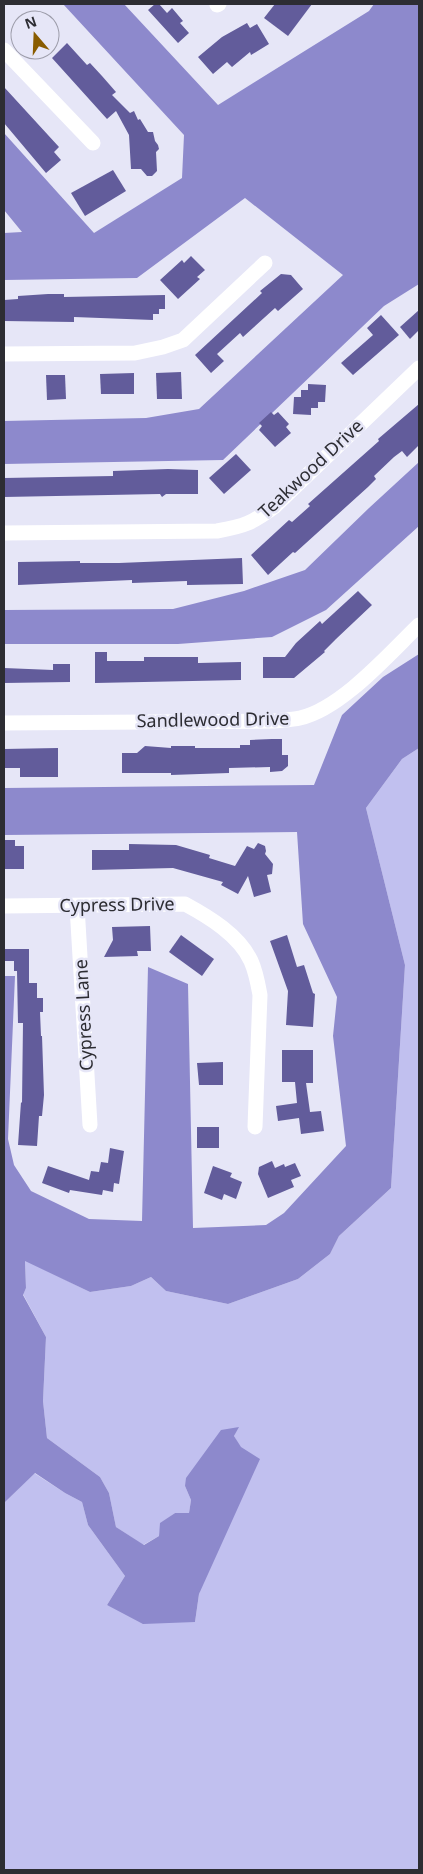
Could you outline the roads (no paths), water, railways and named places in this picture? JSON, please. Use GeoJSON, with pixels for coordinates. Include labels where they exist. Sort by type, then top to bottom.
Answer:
{"type":"FeatureCollection","features":[{"type":"Feature","properties":{"kind":"street"},"geometry":{"type":"LineString","coordinates":[[4,50],[93,143]]}},
{"type":"Feature","properties":{"kind":"street"},"geometry":{"type":"LineString","coordinates":[[4,354],[135,353],[163,347],[183,340],[265,263]]}},
{"type":"Feature","properties":{"kind":"street","name":"Teakwood Drive"},"geometry":{"type":"LineString","coordinates":[[4,534],[217,531],[237,528],[254,522],[274,507],[419,368]]}},
{"type":"Feature","properties":{"kind":"street","name":"Sandlewood Drive"},"geometry":{"type":"LineString","coordinates":[[4,723],[273,721],[301,718],[322,710],[341,699],[419,625]]}},
{"type":"Feature","properties":{"kind":"street","name":"Cypress Drive"},"geometry":{"type":"LineString","coordinates":[[4,906],[185,904],[206,916],[227,932],[251,960],[260,995],[255,1127]]}},
{"type":"Feature","properties":{"kind":"street","name":"Cypress Lane"},"geometry":{"type":"LineString","coordinates":[[77,906],[90,1124]]}}]}
